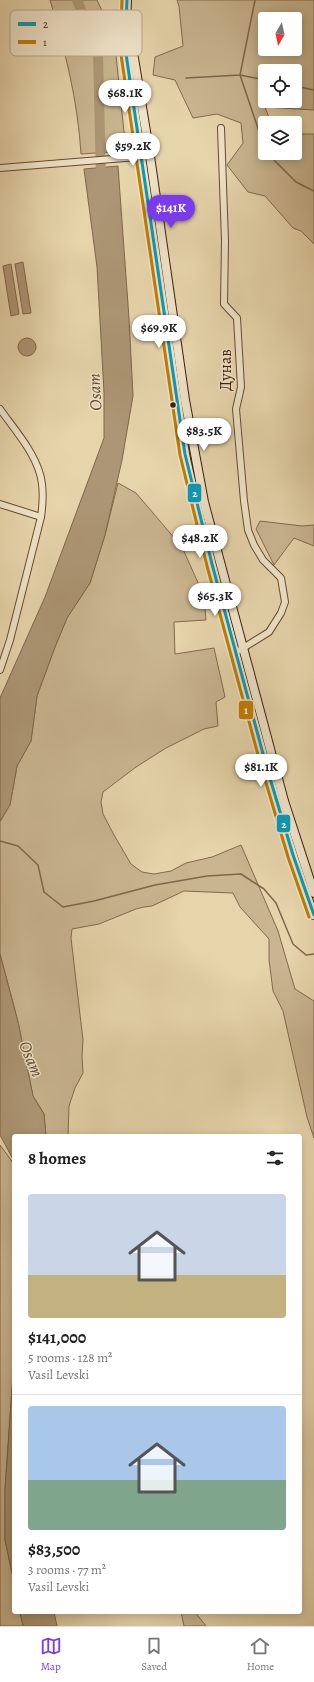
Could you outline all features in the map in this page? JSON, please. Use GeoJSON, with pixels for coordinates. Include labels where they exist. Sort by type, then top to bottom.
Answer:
{"type":"FeatureCollection","features":[{"type":"Feature","properties":{"kind":"main road"},"geometry":{"type":"LineString","coordinates":[[127,10],[128,0]]}},
{"type":"Feature","properties":{"kind":"main road"},"geometry":{"type":"LineString","coordinates":[[127,56],[146,156],[194,453],[239,651],[276,803],[296,866],[314,915]]}},
{"type":"Feature","properties":{"kind":"main road"},"geometry":{"type":"LineString","coordinates":[[239,651],[284,801],[314,893]]}},
{"type":"Feature","properties":{"kind":"street","name":"Дунав"},"geometry":{"type":"LineString","coordinates":[[221,128],[225,241],[224,304],[237,318],[241,387],[236,409],[244,501],[248,530],[254,545],[263,560],[281,578],[285,602],[281,613],[269,632],[239,651]]}},
{"type":"Feature","properties":{"kind":"street"},"geometry":{"type":"LineString","coordinates":[[0,168],[82,163],[146,156]]}},
{"type":"Feature","properties":{"kind":"street"},"geometry":{"type":"LineString","coordinates":[[0,409],[32,455],[40,474],[43,497],[41,517],[10,640],[0,670]]}},
{"type":"Feature","properties":{"kind":"street"},"geometry":{"type":"LineString","coordinates":[[0,504],[41,517]]}},
{"type":"Feature","properties":{"kind":"shaded area"},"geometry":{"type":"Polygon","coordinates":[[[50,0],[97,0],[102,10],[53,10],[50,0]]]}},
{"type":"Feature","properties":{"kind":"shaded area"},"geometry":{"type":"Polygon","coordinates":[[[177,0],[314,0],[314,110],[281,108],[302,108],[302,64],[258,64],[258,108],[265,108],[268,116],[258,116],[258,160],[302,160],[302,134],[314,134],[314,244],[301,231],[293,228],[265,196],[248,192],[227,165],[243,143],[241,123],[217,114],[193,118],[175,80],[153,75],[155,57],[183,46],[179,6],[177,0]]]}},
{"type":"Feature","properties":{"kind":"shaded area"},"geometry":{"type":"Polygon","coordinates":[[[65,56],[116,56],[126,151],[81,154],[77,115],[65,56]]]}},
{"type":"Feature","properties":{"kind":"shaded area"},"geometry":{"type":"Polygon","coordinates":[[[118,166],[133,396],[122,460],[105,535],[90,583],[67,618],[55,647],[37,696],[31,741],[17,766],[10,805],[0,821],[0,698],[45,597],[104,438],[104,392],[97,267],[84,169],[118,166]]]}},
{"type":"Feature","properties":{"kind":"shaded area"},"geometry":{"type":"Polygon","coordinates":[[[23,262],[31,313],[23,314],[15,264],[23,262]]]}},
{"type":"Feature","properties":{"kind":"shaded area"},"geometry":{"type":"Polygon","coordinates":[[[11,264],[19,314],[11,316],[3,266],[11,264]]]}},
{"type":"Feature","properties":{"kind":"shaded area"},"geometry":{"type":"Polygon","coordinates":[[[23,338],[31,338],[36,343],[34,354],[31,356],[23,356],[18,351],[18,343],[23,338]]]}},
{"type":"Feature","properties":{"kind":"shaded area"},"geometry":{"type":"Polygon","coordinates":[[[118,483],[136,493],[182,547],[204,596],[206,620],[174,622],[175,654],[214,648],[225,697],[216,702],[218,726],[204,729],[166,748],[136,767],[103,792],[101,802],[103,814],[131,864],[142,872],[154,874],[171,871],[186,863],[212,857],[241,845],[278,931],[295,989],[314,1001],[314,1138],[307,1117],[283,1011],[273,991],[269,960],[269,939],[240,907],[233,893],[184,891],[152,906],[136,909],[99,924],[72,929],[71,938],[83,1040],[83,1073],[75,1088],[69,1106],[68,1134],[46,1134],[44,1114],[33,1096],[18,1022],[0,954],[0,822],[10,804],[17,766],[31,741],[37,696],[67,618],[90,583],[105,535],[118,483]]]}},
{"type":"Feature","properties":{"kind":"shaded area"},"geometry":{"type":"Polygon","coordinates":[[[260,521],[302,526],[314,525],[314,546],[294,538],[274,565],[256,529],[260,521]]]}},
{"type":"Feature","properties":{"kind":"shaded area"},"geometry":{"type":"Polygon","coordinates":[[[0,954],[18,1022],[33,1096],[44,1114],[46,1134],[12,1134],[12,1157],[0,1135],[0,954]]]}},
{"type":"Feature","properties":{"kind":"shaded area"},"geometry":{"type":"Polygon","coordinates":[[[0,1145],[12,1161],[12,1389],[5,1490],[5,1540],[12,1573],[12,1614],[20,1614],[23,1626],[0,1626],[0,1145]]]}},
{"type":"Feature","properties":{"kind":"shaded area"},"geometry":{"type":"Polygon","coordinates":[[[12,1389],[12,1573],[5,1540],[5,1490],[12,1389]]]}},
{"type":"Feature","properties":{"kind":"shaded area"},"geometry":{"type":"Polygon","coordinates":[[[20,1614],[54,1614],[57,1626],[23,1626],[20,1614]]]}},
{"type":"Feature","properties":{"kind":"shaded area"},"geometry":{"type":"Polygon","coordinates":[[[181,1614],[197,1614],[206,1626],[184,1626],[181,1614]]]}},
{"type":"Feature","properties":{"kind":"waterway","name":"Osam"},"geometry":{"type":"LineString","coordinates":[[77,0],[81,10]]}},
{"type":"Feature","properties":{"kind":"waterway"},"geometry":{"type":"LineString","coordinates":[[186,78],[240,75],[255,0]]}},
{"type":"Feature","properties":{"kind":"waterway","name":"Osam"},"geometry":{"type":"LineString","coordinates":[[98,56],[101,180]]}},
{"type":"Feature","properties":{"kind":"waterway"},"geometry":{"type":"LineString","coordinates":[[258,79],[240,75],[258,128]]}},
{"type":"Feature","properties":{"kind":"waterway"},"geometry":{"type":"LineString","coordinates":[[302,87],[314,90]]}},
{"type":"Feature","properties":{"kind":"waterway"},"geometry":{"type":"LineString","coordinates":[[274,160],[296,182],[314,191]]}},
{"type":"Feature","properties":{"kind":"waterway"},"geometry":{"type":"LineString","coordinates":[[0,841],[18,846],[38,865],[44,892],[63,907],[94,901],[155,885],[207,876],[241,874],[264,889],[276,903],[293,944],[306,955],[314,954]]}},
{"type":"Feature","properties":{"kind":"transit line","name":"1"},"geometry":{"type":"LineString","coordinates":[[122,0],[122,10]]}},
{"type":"Feature","properties":{"kind":"transit line","name":"2"},"geometry":{"type":"LineString","coordinates":[[127,0],[127,10]]}},
{"type":"Feature","properties":{"kind":"transit line","name":"1"},"geometry":{"type":"LineString","coordinates":[[121,56],[180,455],[207,566],[261,766],[288,857],[309,917]]}},
{"type":"Feature","properties":{"kind":"transit line","name":"2"},"geometry":{"type":"LineString","coordinates":[[126,56],[185,454],[212,564],[266,765],[293,855],[314,915]]}}]}
